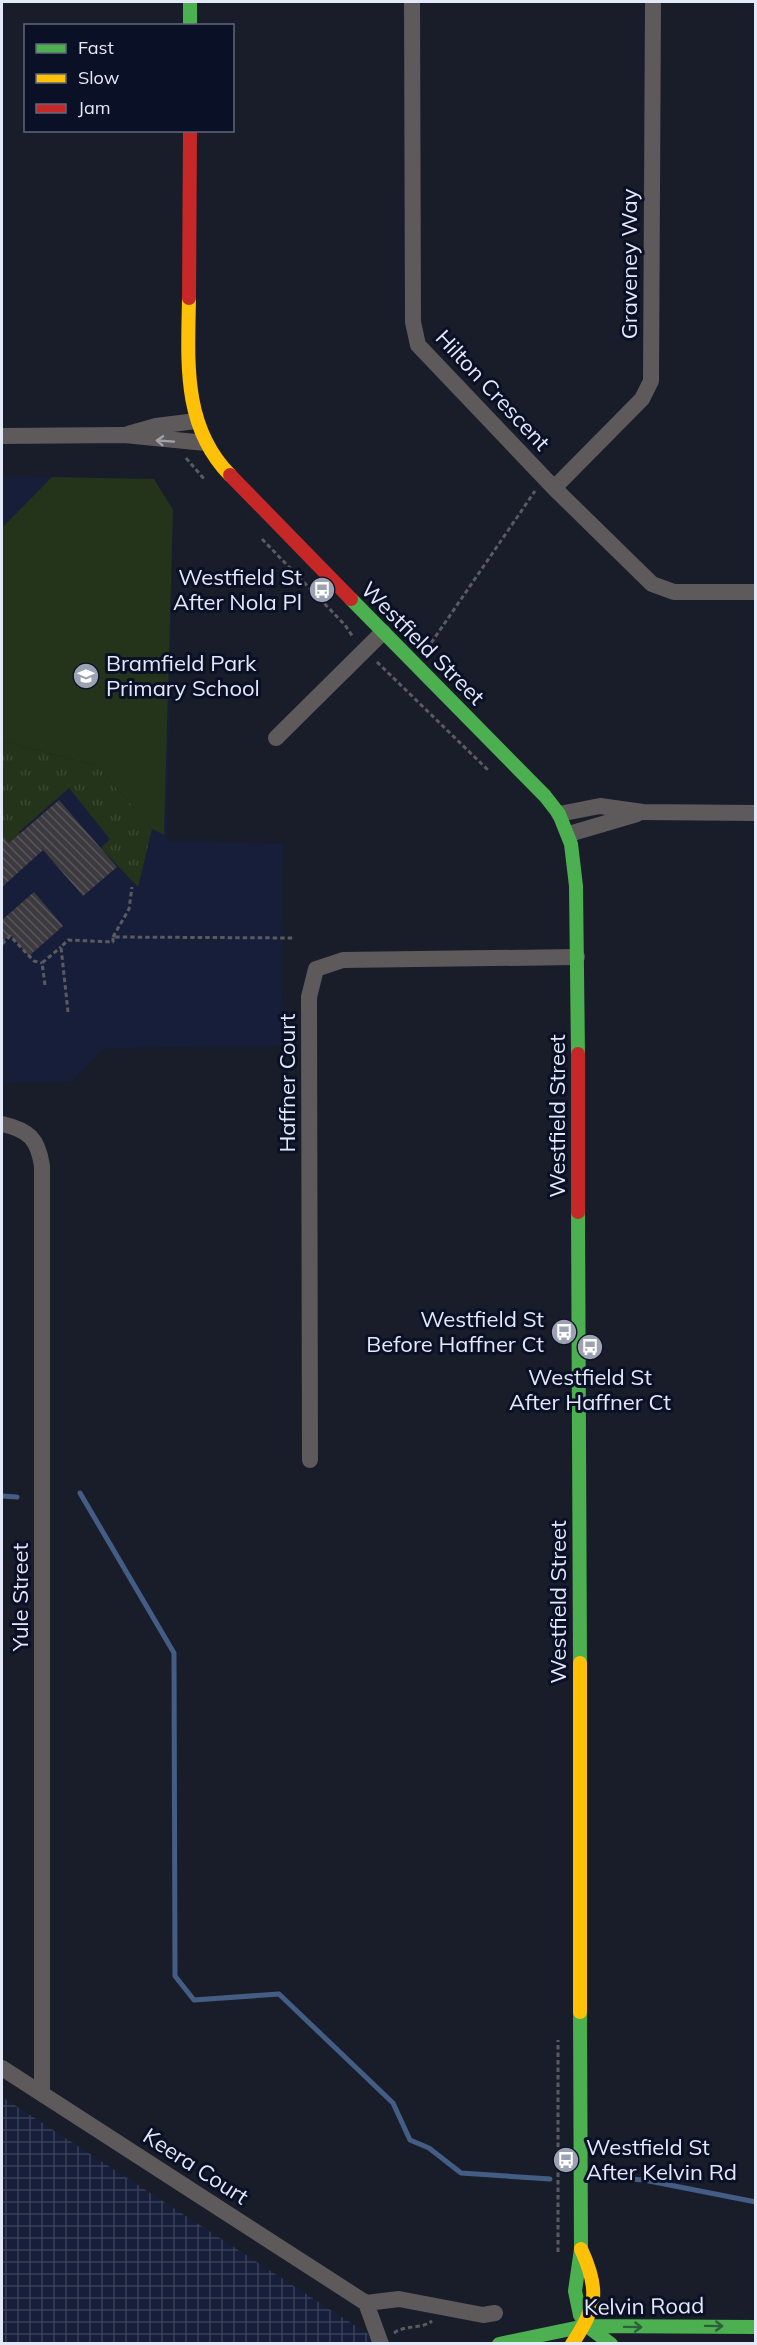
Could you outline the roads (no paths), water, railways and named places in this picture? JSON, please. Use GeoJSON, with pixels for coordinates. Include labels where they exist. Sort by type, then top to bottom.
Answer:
{"type":"FeatureCollection","features":[{"type":"Feature","properties":{"kind":"main road"},"geometry":{"type":"LineString","coordinates":[[190,2],[190,24]]}},
{"type":"Feature","properties":{"kind":"main road","name":"Westfield Street"},"geometry":{"type":"LineString","coordinates":[[190,132],[188,381],[196,421],[206,443],[253,501],[545,796],[569,834],[576,886],[577,957],[580,2249],[574,2279],[575,2301],[585,2326]]}},
{"type":"Feature","properties":{"kind":"main road","name":"Westfield Street"},"geometry":{"type":"LineString","coordinates":[[572,2343],[585,2326],[596,2302],[594,2275],[580,2249]]}},
{"type":"Feature","properties":{"kind":"main road"},"geometry":{"type":"LineString","coordinates":[[585,2326],[611,2343]]}},
{"type":"Feature","properties":{"kind":"main road","name":"Kelvin Road"},"geometry":{"type":"LineString","coordinates":[[499,2343],[585,2326],[752,2328]]}},
{"type":"Feature","properties":{"kind":"street","name":"Hilton Crescent"},"geometry":{"type":"LineString","coordinates":[[412,2],[413,322],[416,340],[429,358],[546,487],[644,578],[661,589],[674,592],[756,592]]}},
{"type":"Feature","properties":{"kind":"street","name":"Graveney Way"},"geometry":{"type":"LineString","coordinates":[[546,487],[642,399],[651,381],[653,2]]}},
{"type":"Feature","properties":{"kind":"street"},"geometry":{"type":"LineString","coordinates":[[124,435],[156,426],[196,421]]}},
{"type":"Feature","properties":{"kind":"street"},"geometry":{"type":"LineString","coordinates":[[2,436],[124,435],[206,443]]}},
{"type":"Feature","properties":{"kind":"street"},"geometry":{"type":"LineString","coordinates":[[276,738],[383,632]]}},
{"type":"Feature","properties":{"kind":"street"},"geometry":{"type":"LineString","coordinates":[[558,814],[600,806],[643,812],[756,813]]}},
{"type":"Feature","properties":{"kind":"street"},"geometry":{"type":"LineString","coordinates":[[569,834],[643,812]]}},
{"type":"Feature","properties":{"kind":"street","name":"Haffner Court"},"geometry":{"type":"LineString","coordinates":[[310,1461],[309,997],[316,969],[343,960],[577,957]]}},
{"type":"Feature","properties":{"kind":"street","name":"Yule Street"},"geometry":{"type":"LineString","coordinates":[[2,1125],[25,1131],[39,1147],[42,1166],[42,2092]]}},
{"type":"Feature","properties":{"kind":"street","name":"Keera Court"},"geometry":{"type":"LineString","coordinates":[[2,2068],[366,2303]]}},
{"type":"Feature","properties":{"kind":"street"},"geometry":{"type":"LineString","coordinates":[[380,2341],[366,2303],[399,2299],[483,2315],[495,2313]]}},
{"type":"Feature","properties":{"kind":"waterway"},"geometry":{"type":"LineString","coordinates":[[80,1493],[174,1653],[175,1976],[194,2000],[279,1994],[393,2103],[410,2140],[429,2148],[461,2173],[550,2179]]}},
{"type":"Feature","properties":{"kind":"waterway"},"geometry":{"type":"LineString","coordinates":[[2,1496],[17,1497]]}},
{"type":"Feature","properties":{"kind":"waterway"},"geometry":{"type":"LineString","coordinates":[[602,2177],[644,2180],[756,2202]]}},
{"type":"Feature","properties":{"kind":"place","name":"Westfield St After Nola Pl"},"geometry":{"type":"Point","coordinates":[322,590]}},
{"type":"Feature","properties":{"kind":"place","name":"Bramfield Park Primary School"},"geometry":{"type":"Point","coordinates":[86,676]}},
{"type":"Feature","properties":{"kind":"place","name":"Westfield St Before Haffner Ct"},"geometry":{"type":"Point","coordinates":[564,1332]}},
{"type":"Feature","properties":{"kind":"place","name":"Westfield St After Haffner Ct"},"geometry":{"type":"Point","coordinates":[590,1347]}},
{"type":"Feature","properties":{"kind":"place","name":"Westfield St After Kelvin Rd"},"geometry":{"type":"Point","coordinates":[566,2160]}}]}
